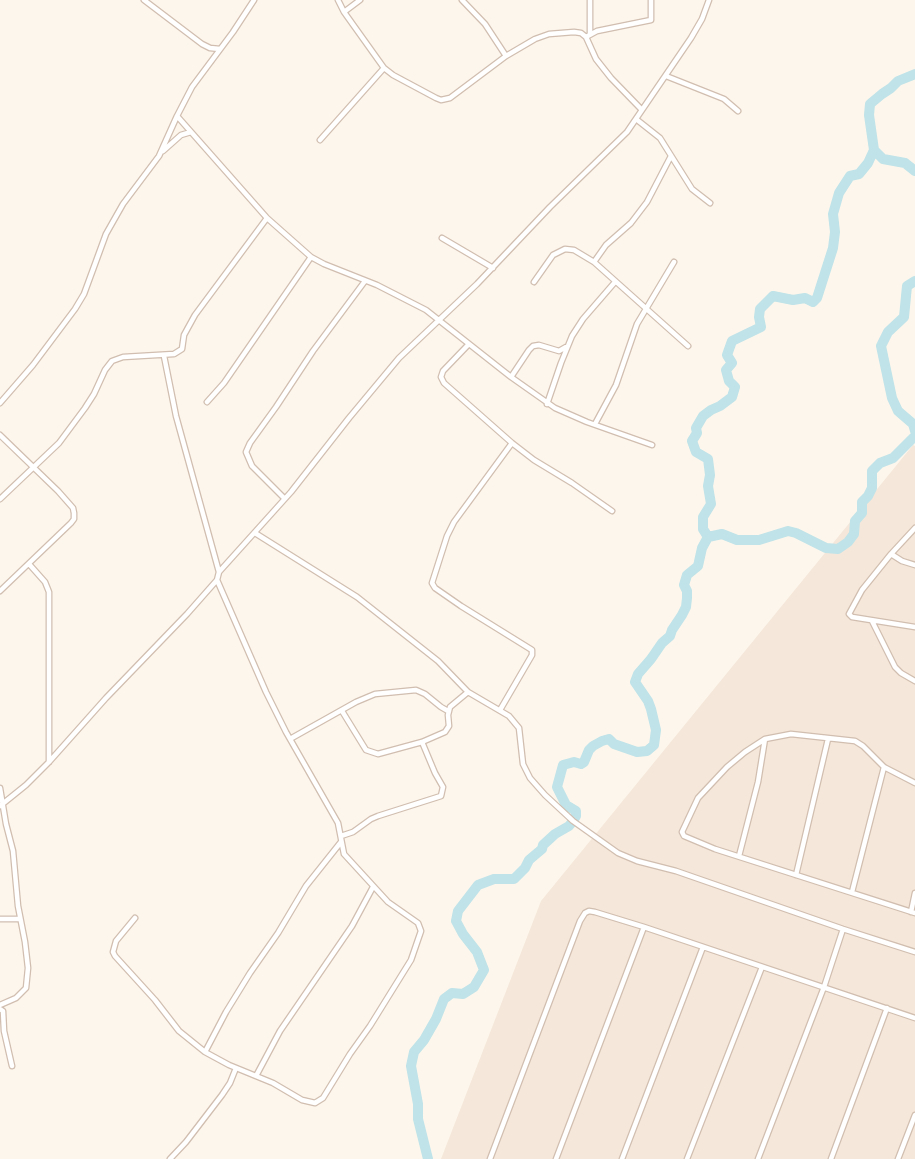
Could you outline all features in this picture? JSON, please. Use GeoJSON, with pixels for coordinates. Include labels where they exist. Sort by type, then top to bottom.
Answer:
{"type":"FeatureCollection","features":[{"type":"Feature","properties":{"kind":"street"},"geometry":{"type":"LineString","coordinates":[[144,0],[202,44],[210,48],[220,49]]}},
{"type":"Feature","properties":{"kind":"street"},"geometry":{"type":"LineString","coordinates":[[159,156],[192,88],[254,0]]}},
{"type":"Feature","properties":{"kind":"street"},"geometry":{"type":"LineString","coordinates":[[338,0],[344,12],[384,68],[436,98],[444,100],[457,93],[506,56],[535,39],[549,34],[574,32],[588,36],[651,20],[651,0]]}},
{"type":"Feature","properties":{"kind":"street"},"geometry":{"type":"LineString","coordinates":[[344,12],[360,0]]}},
{"type":"Feature","properties":{"kind":"street"},"geometry":{"type":"LineString","coordinates":[[462,0],[485,24],[506,56]]}},
{"type":"Feature","properties":{"kind":"street"},"geometry":{"type":"LineString","coordinates":[[590,0],[588,36],[600,64],[642,110]]}},
{"type":"Feature","properties":{"kind":"street"},"geometry":{"type":"LineString","coordinates":[[219,572],[291,492],[389,369],[493,268],[550,207],[627,132],[697,30],[709,0]]}},
{"type":"Feature","properties":{"kind":"street"},"geometry":{"type":"LineString","coordinates":[[320,140],[384,68]]}},
{"type":"Feature","properties":{"kind":"street"},"geometry":{"type":"LineString","coordinates":[[666,76],[724,99],[738,111]]}},
{"type":"Feature","properties":{"kind":"street"},"geometry":{"type":"LineString","coordinates":[[177,116],[267,218],[311,257],[426,310],[468,345],[547,404],[594,424],[652,445]]}},
{"type":"Feature","properties":{"kind":"street"},"geometry":{"type":"LineString","coordinates":[[636,119],[660,138],[692,189],[710,203]]}},
{"type":"Feature","properties":{"kind":"street"},"geometry":{"type":"LineString","coordinates":[[0,403],[33,365],[84,294],[114,218],[133,188],[159,156],[181,136],[191,132]]}},
{"type":"Feature","properties":{"kind":"street"},"geometry":{"type":"LineString","coordinates":[[594,262],[606,245],[631,223],[648,202],[671,156]]}},
{"type":"Feature","properties":{"kind":"street"},"geometry":{"type":"LineString","coordinates":[[0,499],[64,436],[85,408],[105,370],[112,361],[123,357],[164,356],[179,352],[182,349],[184,335],[195,315],[267,218]]}},
{"type":"Feature","properties":{"kind":"street"},"geometry":{"type":"LineString","coordinates":[[442,238],[493,268]]}},
{"type":"Feature","properties":{"kind":"street"},"geometry":{"type":"LineString","coordinates":[[534,282],[546,262],[559,250],[574,250],[594,262],[688,346]]}},
{"type":"Feature","properties":{"kind":"street"},"geometry":{"type":"LineString","coordinates":[[207,402],[224,383],[311,257]]}},
{"type":"Feature","properties":{"kind":"street"},"geometry":{"type":"LineString","coordinates":[[594,424],[616,385],[637,324],[674,262]]}},
{"type":"Feature","properties":{"kind":"street"},"geometry":{"type":"LineString","coordinates":[[284,498],[252,466],[246,452],[250,442],[313,351],[365,281]]}},
{"type":"Feature","properties":{"kind":"street"},"geometry":{"type":"LineString","coordinates":[[547,404],[569,344],[582,319],[615,282]]}},
{"type":"Feature","properties":{"kind":"street"},"geometry":{"type":"LineString","coordinates":[[511,378],[525,355],[534,346],[559,352],[569,344]]}},
{"type":"Feature","properties":{"kind":"street"},"geometry":{"type":"LineString","coordinates":[[468,345],[443,371],[442,380],[534,460],[572,483],[612,511]]}},
{"type":"Feature","properties":{"kind":"street"},"geometry":{"type":"LineString","coordinates":[[1,805],[26,785],[49,762],[106,698],[217,580],[219,572],[176,416],[164,356]]}},
{"type":"Feature","properties":{"kind":"street"},"geometry":{"type":"LineString","coordinates":[[0,435],[73,508],[74,513],[74,519],[71,523],[0,591]]}},
{"type":"Feature","properties":{"kind":"street"},"geometry":{"type":"LineString","coordinates":[[500,710],[532,655],[532,650],[461,606],[435,588],[432,583],[447,536],[454,522],[512,442]]}},
{"type":"Feature","properties":{"kind":"street"},"geometry":{"type":"LineString","coordinates":[[915,528],[862,590],[849,611],[852,617],[915,627]]}},
{"type":"Feature","properties":{"kind":"street"},"geometry":{"type":"LineString","coordinates":[[256,533],[357,597],[438,661],[468,692],[500,710],[515,722],[519,728],[523,764],[530,778],[573,821],[618,853],[637,861],[676,871],[842,930],[915,952]]}},
{"type":"Feature","properties":{"kind":"street"},"geometry":{"type":"LineString","coordinates":[[891,554],[902,561],[915,565]]}},
{"type":"Feature","properties":{"kind":"street"},"geometry":{"type":"LineString","coordinates":[[29,564],[44,582],[48,592],[49,762]]}},
{"type":"Feature","properties":{"kind":"street"},"geometry":{"type":"LineString","coordinates":[[136,918],[116,941],[113,947],[115,956],[179,1031],[205,1052],[236,1068],[273,1083],[302,1100],[315,1103],[323,1098],[411,960],[421,932],[421,926],[418,923],[388,902],[347,859],[341,848],[338,823],[290,739],[251,661],[217,580]]}},
{"type":"Feature","properties":{"kind":"street"},"geometry":{"type":"LineString","coordinates":[[872,620],[895,667],[915,681]]}},
{"type":"Feature","properties":{"kind":"street"},"geometry":{"type":"LineString","coordinates":[[290,739],[366,697],[389,692],[411,690],[421,692],[448,711]]}},
{"type":"Feature","properties":{"kind":"street"},"geometry":{"type":"LineString","coordinates":[[342,711],[366,750],[378,754],[422,742],[448,730],[448,711],[453,704],[468,692]]}},
{"type":"Feature","properties":{"kind":"street"},"geometry":{"type":"LineString","coordinates":[[915,783],[884,767],[859,742],[790,734],[765,739],[745,752],[698,798],[682,830],[682,835],[715,849],[913,913],[915,892]]}},
{"type":"Feature","properties":{"kind":"street"},"geometry":{"type":"LineString","coordinates":[[739,856],[758,782],[765,739]]}},
{"type":"Feature","properties":{"kind":"street"},"geometry":{"type":"LineString","coordinates":[[796,875],[828,739]]}},
{"type":"Feature","properties":{"kind":"street"},"geometry":{"type":"LineString","coordinates":[[341,836],[353,832],[370,819],[441,796],[443,787],[422,742]]}},
{"type":"Feature","properties":{"kind":"street"},"geometry":{"type":"LineString","coordinates":[[852,892],[884,767]]}},
{"type":"Feature","properties":{"kind":"street"},"geometry":{"type":"LineString","coordinates":[[0,788],[1,805],[13,851],[20,919],[25,942],[28,982],[26,988],[16,998],[0,1005]]}},
{"type":"Feature","properties":{"kind":"street"},"geometry":{"type":"LineString","coordinates":[[205,1052],[250,972],[278,932],[306,886],[341,842]]}},
{"type":"Feature","properties":{"kind":"street"},"geometry":{"type":"LineString","coordinates":[[256,1076],[280,1032],[352,926],[373,887]]}},
{"type":"Feature","properties":{"kind":"street"},"geometry":{"type":"LineString","coordinates":[[490,1159],[582,917],[589,911],[644,927],[915,1018]]}},
{"type":"Feature","properties":{"kind":"street"},"geometry":{"type":"LineString","coordinates":[[0,919],[20,919]]}},
{"type":"Feature","properties":{"kind":"street"},"geometry":{"type":"LineString","coordinates":[[556,1159],[644,927]]}},
{"type":"Feature","properties":{"kind":"street"},"geometry":{"type":"LineString","coordinates":[[758,1159],[824,987],[842,930]]}},
{"type":"Feature","properties":{"kind":"street"},"geometry":{"type":"LineString","coordinates":[[622,1159],[703,947]]}},
{"type":"Feature","properties":{"kind":"street"},"geometry":{"type":"LineString","coordinates":[[687,1159],[762,966]]}},
{"type":"Feature","properties":{"kind":"street"},"geometry":{"type":"LineString","coordinates":[[831,1159],[887,1008]]}},
{"type":"Feature","properties":{"kind":"street"},"geometry":{"type":"LineString","coordinates":[[0,1009],[3,1012],[4,1031],[12,1066]]}},
{"type":"Feature","properties":{"kind":"street"},"geometry":{"type":"LineString","coordinates":[[170,1159],[191,1136],[222,1096],[230,1084],[236,1068]]}},
{"type":"Feature","properties":{"kind":"street"},"geometry":{"type":"LineString","coordinates":[[898,1159],[915,1115]]}},
{"type":"Feature","properties":{"kind":"shaded area"},"geometry":{"type":"Polygon","coordinates":[[[913,445],[915,446],[915,1159],[441,1159],[541,901],[913,445]]]}},
{"type":"Feature","properties":{"kind":"waterway"},"geometry":{"type":"LineString","coordinates":[[915,74],[898,81],[870,104],[869,115],[874,150],[883,159],[905,163],[915,171]]}},
{"type":"Feature","properties":{"kind":"waterway"},"geometry":{"type":"LineString","coordinates":[[708,537],[703,529],[703,517],[711,504],[708,486],[710,475],[708,459],[696,452],[692,441],[697,433],[696,428],[703,416],[732,397],[735,387],[729,381],[726,370],[732,363],[727,355],[732,341],[761,327],[760,309],[773,296],[793,300],[805,298],[813,302],[817,298],[833,248],[835,232],[833,214],[839,193],[850,176],[859,174],[868,163],[874,150]]}},
{"type":"Feature","properties":{"kind":"waterway"},"geometry":{"type":"LineString","coordinates":[[915,281],[907,286],[904,317],[888,332],[881,346],[892,398],[898,411],[913,424],[915,431]]}},
{"type":"Feature","properties":{"kind":"waterway"},"geometry":{"type":"LineString","coordinates":[[428,1159],[418,1119],[418,1104],[411,1066],[414,1052],[424,1040],[436,1019],[444,999],[452,993],[463,994],[474,987],[484,970],[477,952],[456,921],[458,911],[478,885],[494,879],[514,879],[525,868],[529,860],[542,849],[543,845],[573,821],[576,811],[566,805],[557,787],[563,765],[574,762],[581,764],[593,746],[609,739],[614,744],[637,752],[647,751],[654,745],[656,730],[651,709],[635,682],[638,674],[662,643],[670,636],[682,615],[686,607],[687,591],[684,585],[687,575],[698,566],[702,548],[708,537],[722,534],[737,540],[759,540],[788,531],[826,548],[838,549],[848,542],[854,534],[855,521],[862,513],[862,502],[872,488],[872,471],[880,463],[893,458],[915,436]]}}]}
